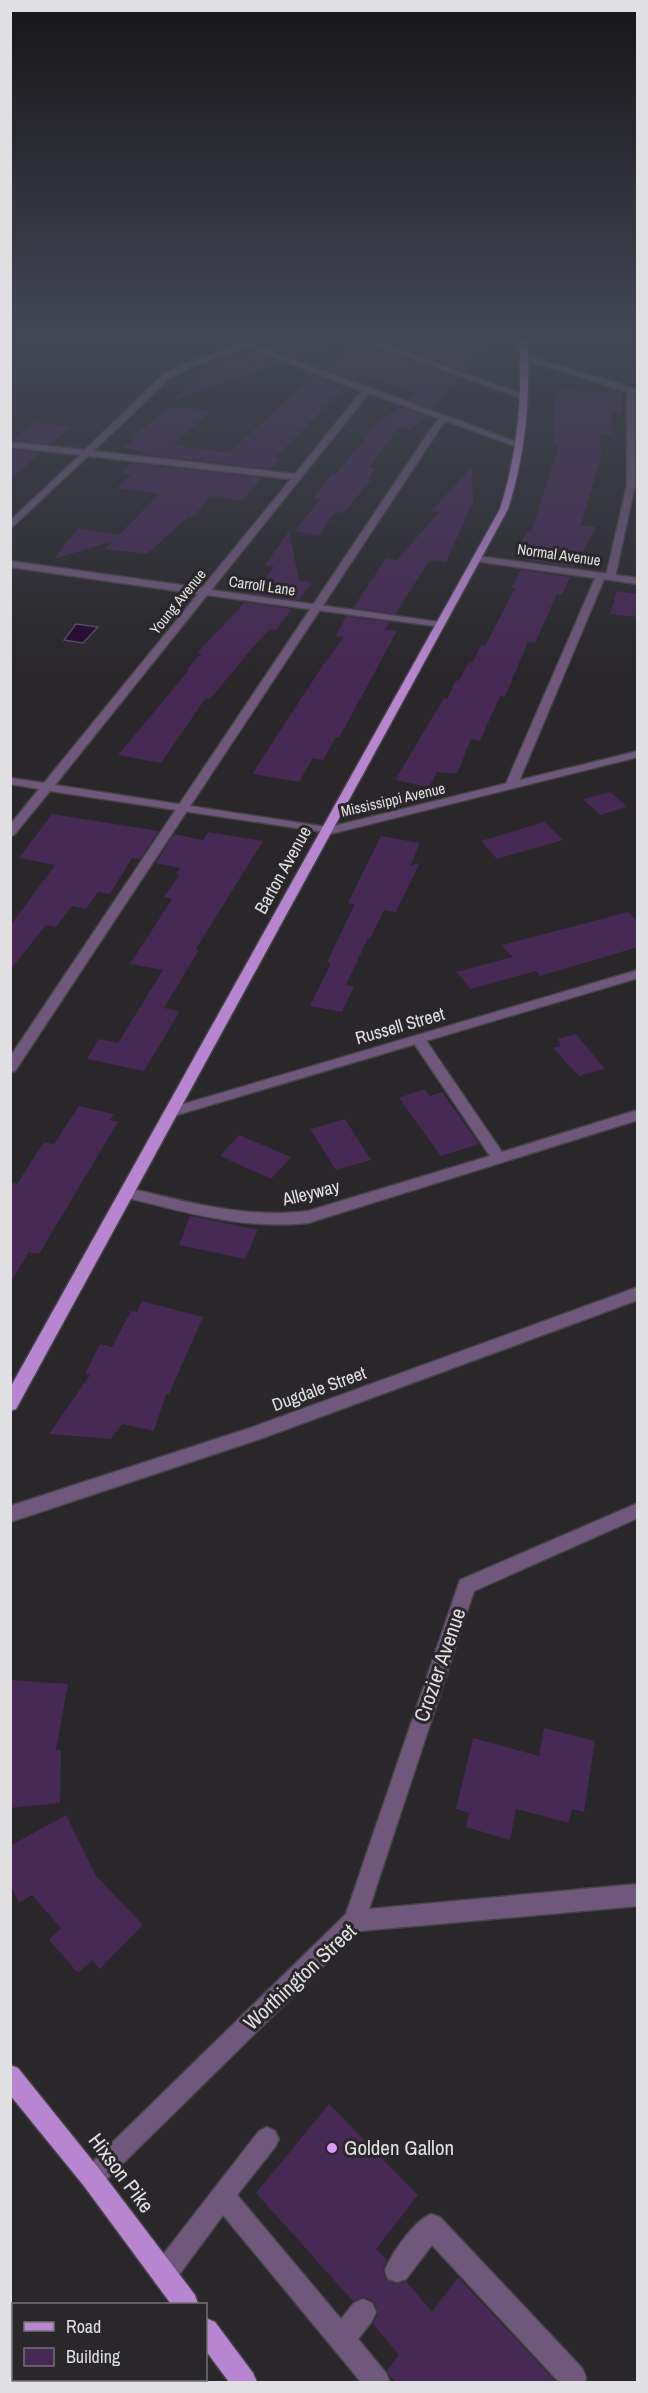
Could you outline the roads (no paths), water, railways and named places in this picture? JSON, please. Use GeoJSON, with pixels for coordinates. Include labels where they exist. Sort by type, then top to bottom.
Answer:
{"type":"FeatureCollection","features":[{"type":"Feature","properties":{"kind":"main road","name":"Barton Avenue"},"geometry":{"type":"LineString","coordinates":[[10,1404],[504,509],[513,484],[518,447]]}},
{"type":"Feature","properties":{"kind":"main road","name":"Hixson Pike"},"geometry":{"type":"LineString","coordinates":[[10,2076],[92,2178],[185,2303]]}},
{"type":"Feature","properties":{"kind":"main road"},"geometry":{"type":"LineString","coordinates":[[207,2332],[244,2382]]}},
{"type":"Feature","properties":{"kind":"street"},"geometry":{"type":"LineString","coordinates":[[33,447],[295,477]]}},
{"type":"Feature","properties":{"kind":"street"},"geometry":{"type":"LineString","coordinates":[[10,526],[94,447]]}},
{"type":"Feature","properties":{"kind":"street","name":"Young Avenue"},"geometry":{"type":"LineString","coordinates":[[10,833],[205,593],[320,447]]}},
{"type":"Feature","properties":{"kind":"street"},"geometry":{"type":"LineString","coordinates":[[10,1068],[423,447]]}},
{"type":"Feature","properties":{"kind":"street"},"geometry":{"type":"LineString","coordinates":[[511,786],[606,577],[631,485],[632,447]]}},
{"type":"Feature","properties":{"kind":"street","name":"Normal Avenue"},"geometry":{"type":"LineString","coordinates":[[477,559],[638,581]]}},
{"type":"Feature","properties":{"kind":"street","name":"Carroll Lane"},"geometry":{"type":"LineString","coordinates":[[10,564],[439,626]]}},
{"type":"Feature","properties":{"kind":"street","name":"Mississippi Avenue"},"geometry":{"type":"LineString","coordinates":[[10,781],[326,831],[638,754]]}},
{"type":"Feature","properties":{"kind":"street","name":"Russell Street"},"geometry":{"type":"LineString","coordinates":[[172,1112],[638,974]]}},
{"type":"Feature","properties":{"kind":"street"},"geometry":{"type":"LineString","coordinates":[[418,1039],[499,1158]]}},
{"type":"Feature","properties":{"kind":"street","name":"Alleyway"},"geometry":{"type":"LineString","coordinates":[[128,1193],[259,1221],[282,1221],[309,1217],[634,1116]]}},
{"type":"Feature","properties":{"kind":"street","name":"Dugdale Street"},"geometry":{"type":"LineString","coordinates":[[10,1514],[254,1434],[638,1293]]}},
{"type":"Feature","properties":{"kind":"street","name":"Crozier Avenue"},"geometry":{"type":"LineString","coordinates":[[354,1921],[467,1586],[638,1510]]}},
{"type":"Feature","properties":{"kind":"street","name":"Worthington Street"},"geometry":{"type":"LineString","coordinates":[[92,2178],[354,1921],[638,1895]]}},
{"type":"Feature","properties":{"kind":"street"},"geometry":{"type":"LineString","coordinates":[[164,2274],[222,2195],[267,2139]]}},
{"type":"Feature","properties":{"kind":"street"},"geometry":{"type":"LineString","coordinates":[[222,2195],[377,2382]]}},
{"type":"Feature","properties":{"kind":"street"},"geometry":{"type":"LineString","coordinates":[[397,2270],[431,2226],[509,2312],[573,2377],[572,2382]]}},
{"type":"Feature","properties":{"kind":"street"},"geometry":{"type":"LineString","coordinates":[[341,2339],[363,2312]]}},
{"type":"Feature","properties":{"kind":"place","name":"Golden Gallon"},"geometry":{"type":"Point","coordinates":[332,2148]}}]}
